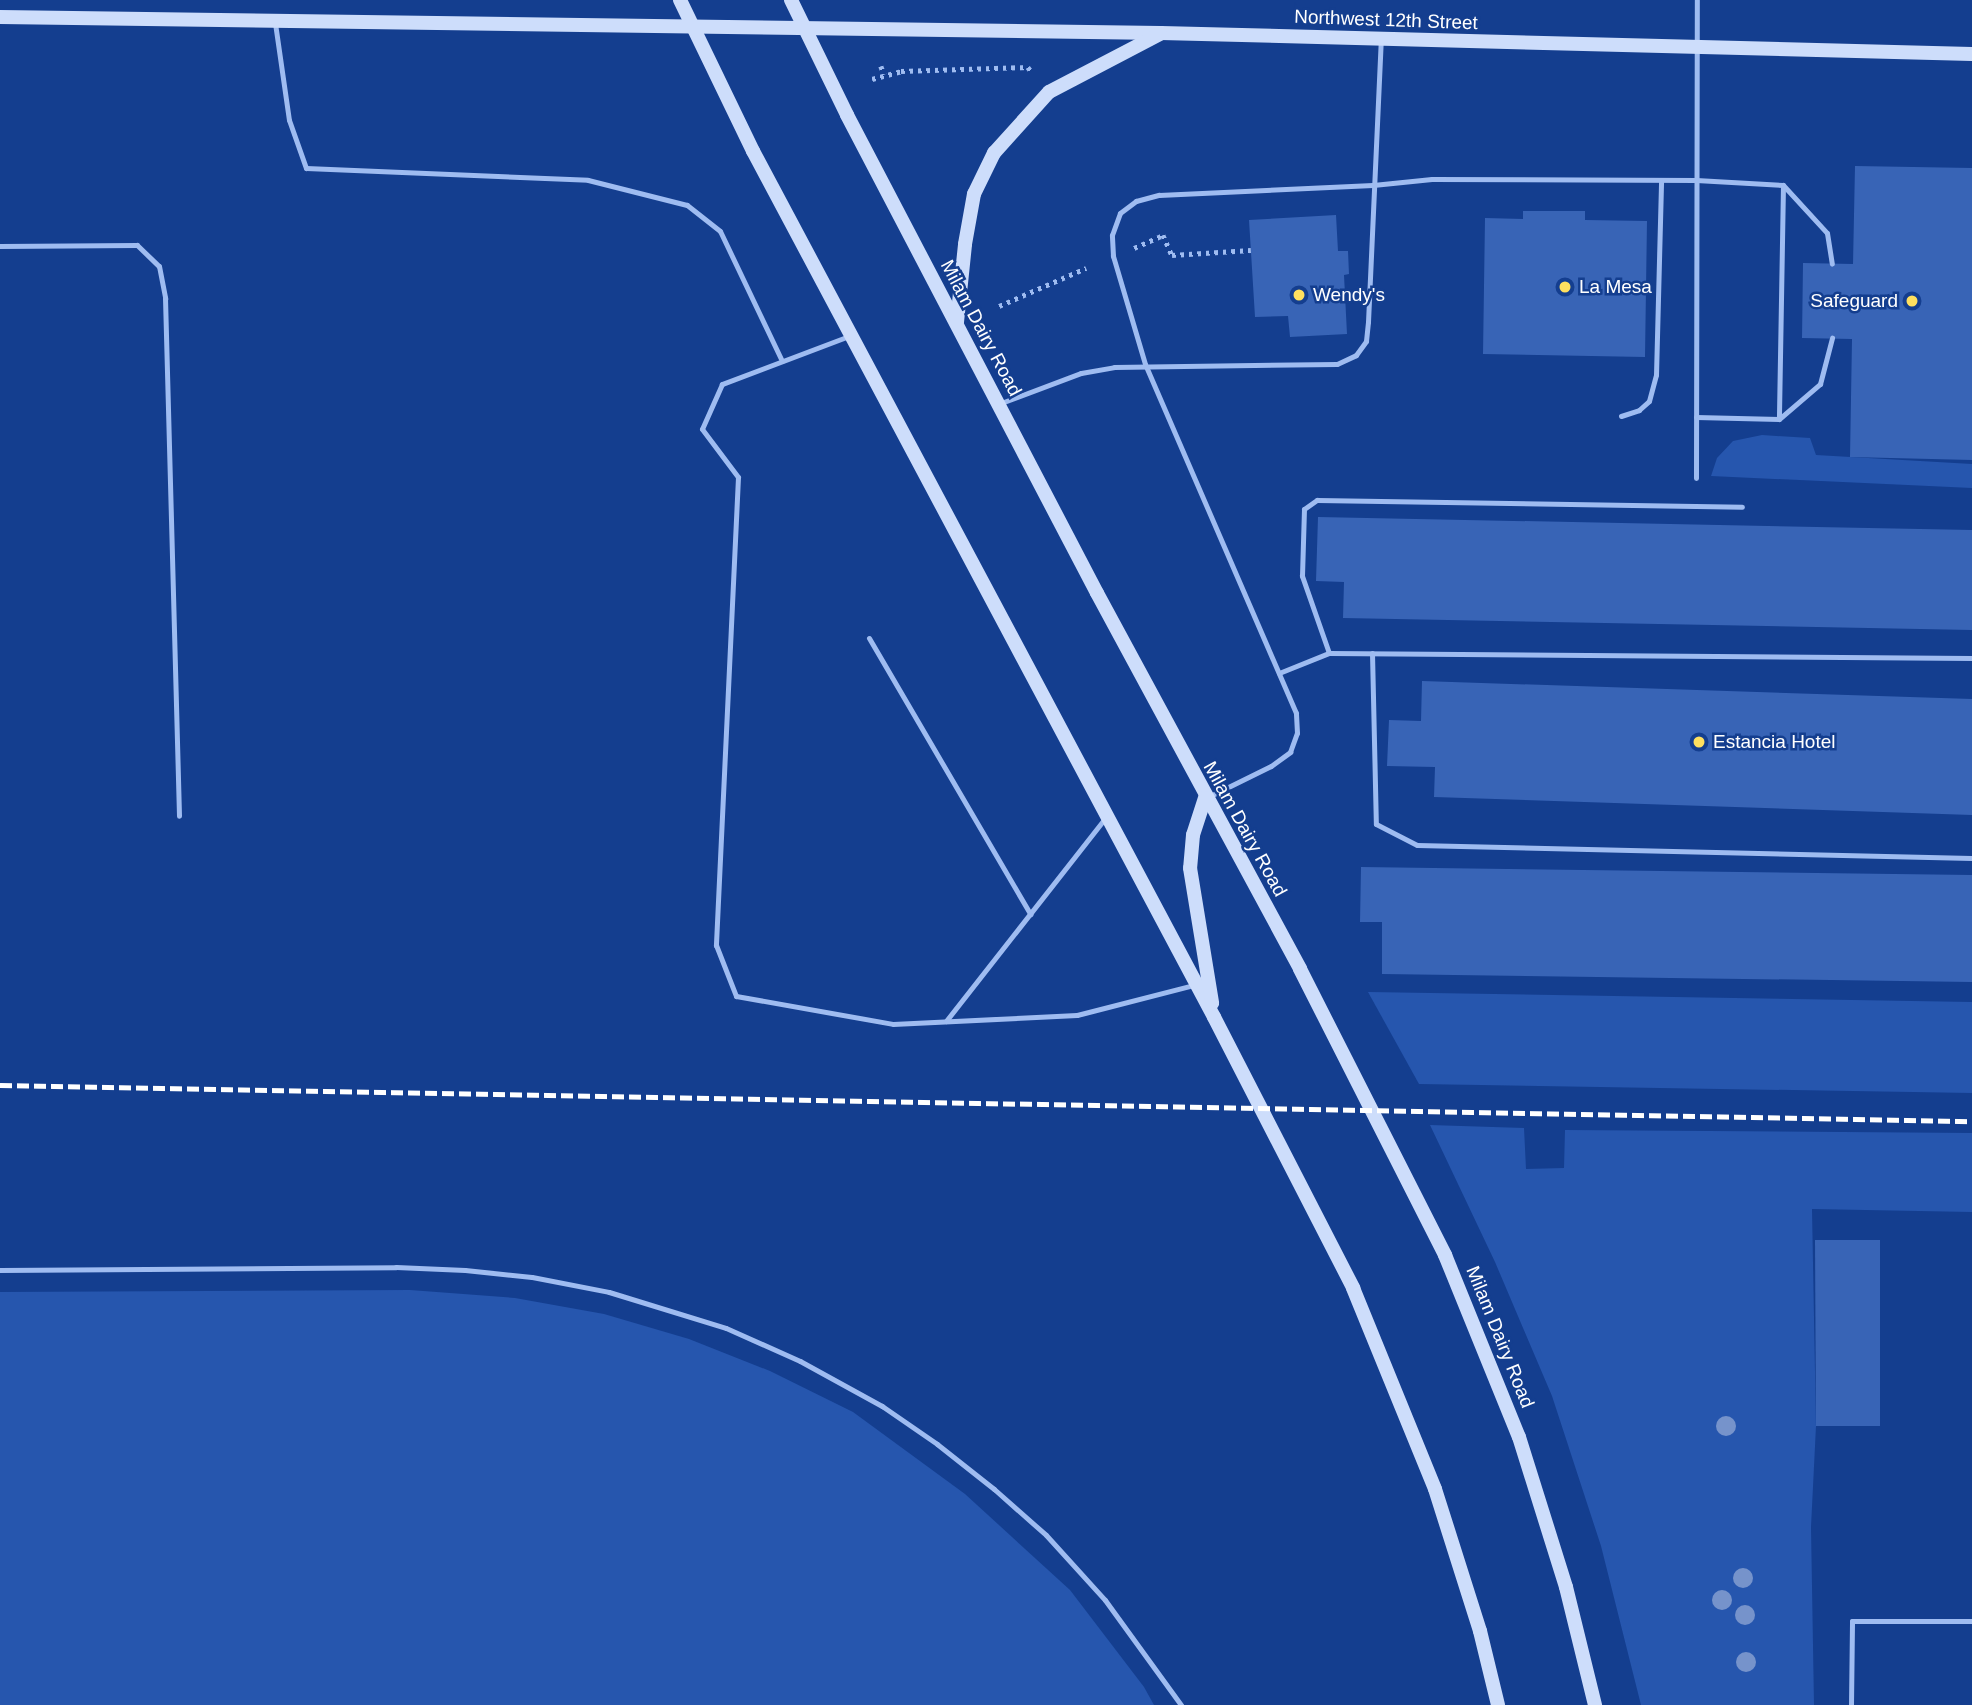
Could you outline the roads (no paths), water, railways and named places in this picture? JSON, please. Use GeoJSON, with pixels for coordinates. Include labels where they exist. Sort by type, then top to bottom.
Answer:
{"type":"FeatureCollection","features":[{"type":"Feature","properties":{"kind":"main road"},"geometry":{"type":"LineString","coordinates":[[680,0],[753,151],[1197,984],[1342,1267],[1383,1356],[1435,1489],[1480,1631],[1498,1705]]}},
{"type":"Feature","properties":{"kind":"main road","name":"Milam Dairy Road"},"geometry":{"type":"LineString","coordinates":[[791,0],[1205,798],[1300,969],[1445,1255],[1519,1437],[1566,1587],[1595,1705]]}},
{"type":"Feature","properties":{"kind":"main road","name":"Northwest 12th Street"},"geometry":{"type":"LineString","coordinates":[[0,17],[275,23],[692,25],[1161,33],[1697,49],[1972,54]]}},
{"type":"Feature","properties":{"kind":"main road"},"geometry":{"type":"LineString","coordinates":[[957,324],[965,244],[974,194],[994,153],[1049,92],[1161,33]]}},
{"type":"Feature","properties":{"kind":"main road"},"geometry":{"type":"LineString","coordinates":[[1205,798],[1193,835],[1190,868],[1214,1017]]}},
{"type":"Feature","properties":{"kind":"lane"},"geometry":{"type":"LineString","coordinates":[[1696,478],[1697,0]]}},
{"type":"Feature","properties":{"kind":"lane"},"geometry":{"type":"LineString","coordinates":[[275,23],[289,120],[306,168],[588,180],[687,205],[720,231],[782,361]]}},
{"type":"Feature","properties":{"kind":"lane"},"geometry":{"type":"LineString","coordinates":[[999,404],[1081,373],[1145,364],[1337,364],[1356,355],[1366,341],[1368,322],[1381,39]]}},
{"type":"Feature","properties":{"kind":"lane"},"geometry":{"type":"LineString","coordinates":[[1205,798],[1271,766],[1290,752],[1297,733],[1296,713],[1145,364],[1113,256],[1112,235],[1120,213],[1136,201],[1159,195],[1442,179],[1696,180],[1783,185],[1827,233],[1832,264]]}},
{"type":"Feature","properties":{"kind":"lane"},"geometry":{"type":"LineString","coordinates":[[1621,416],[1639,410],[1648,401],[1656,376],[1661,180]]}},
{"type":"Feature","properties":{"kind":"lane"},"geometry":{"type":"LineString","coordinates":[[1779,419],[1783,185]]}},
{"type":"Feature","properties":{"kind":"lane"},"geometry":{"type":"LineString","coordinates":[[0,246],[137,245],[159,265],[165,298],[179,816]]}},
{"type":"Feature","properties":{"kind":"lane"},"geometry":{"type":"LineString","coordinates":[[851,335],[723,384],[702,429],[738,477],[716,945],[736,996],[893,1024],[1077,1015],[1197,984]]}},
{"type":"Feature","properties":{"kind":"lane"},"geometry":{"type":"LineString","coordinates":[[1696,417],[1779,419],[1820,384],[1832,338]]}},
{"type":"Feature","properties":{"kind":"lane"},"geometry":{"type":"LineString","coordinates":[[1329,653],[1302,576],[1304,509],[1317,500],[1742,507]]}},
{"type":"Feature","properties":{"kind":"lane"},"geometry":{"type":"LineString","coordinates":[[869,638],[1030,914]]}},
{"type":"Feature","properties":{"kind":"lane"},"geometry":{"type":"LineString","coordinates":[[1279,673],[1329,653],[1972,658]]}},
{"type":"Feature","properties":{"kind":"lane"},"geometry":{"type":"LineString","coordinates":[[1372,653],[1376,824],[1417,845],[1972,858]]}},
{"type":"Feature","properties":{"kind":"lane"},"geometry":{"type":"LineString","coordinates":[[946,1021],[1107,816]]}},
{"type":"Feature","properties":{"kind":"lane"},"geometry":{"type":"LineString","coordinates":[[0,1270],[383,1267],[465,1270],[532,1277],[609,1292],[726,1328],[800,1361],[882,1406],[937,1444],[994,1489],[1046,1535],[1105,1600],[1181,1705]]}},
{"type":"Feature","properties":{"kind":"lane"},"geometry":{"type":"LineString","coordinates":[[1851,1705],[1852,1621],[1972,1621]]}},
{"type":"Feature","properties":{"kind":"railway"},"geometry":{"type":"LineString","coordinates":[[0,1085],[1972,1121]]}},
{"type":"Feature","properties":{"kind":"place","name":"La Mesa"},"geometry":{"type":"Point","coordinates":[1565,287]}},
{"type":"Feature","properties":{"kind":"place","name":"Wendy's"},"geometry":{"type":"Point","coordinates":[1299,295]}},
{"type":"Feature","properties":{"kind":"place","name":"Safeguard"},"geometry":{"type":"Point","coordinates":[1912,301]}},
{"type":"Feature","properties":{"kind":"place","name":"Estancia Hotel"},"geometry":{"type":"Point","coordinates":[1699,742]}}]}
